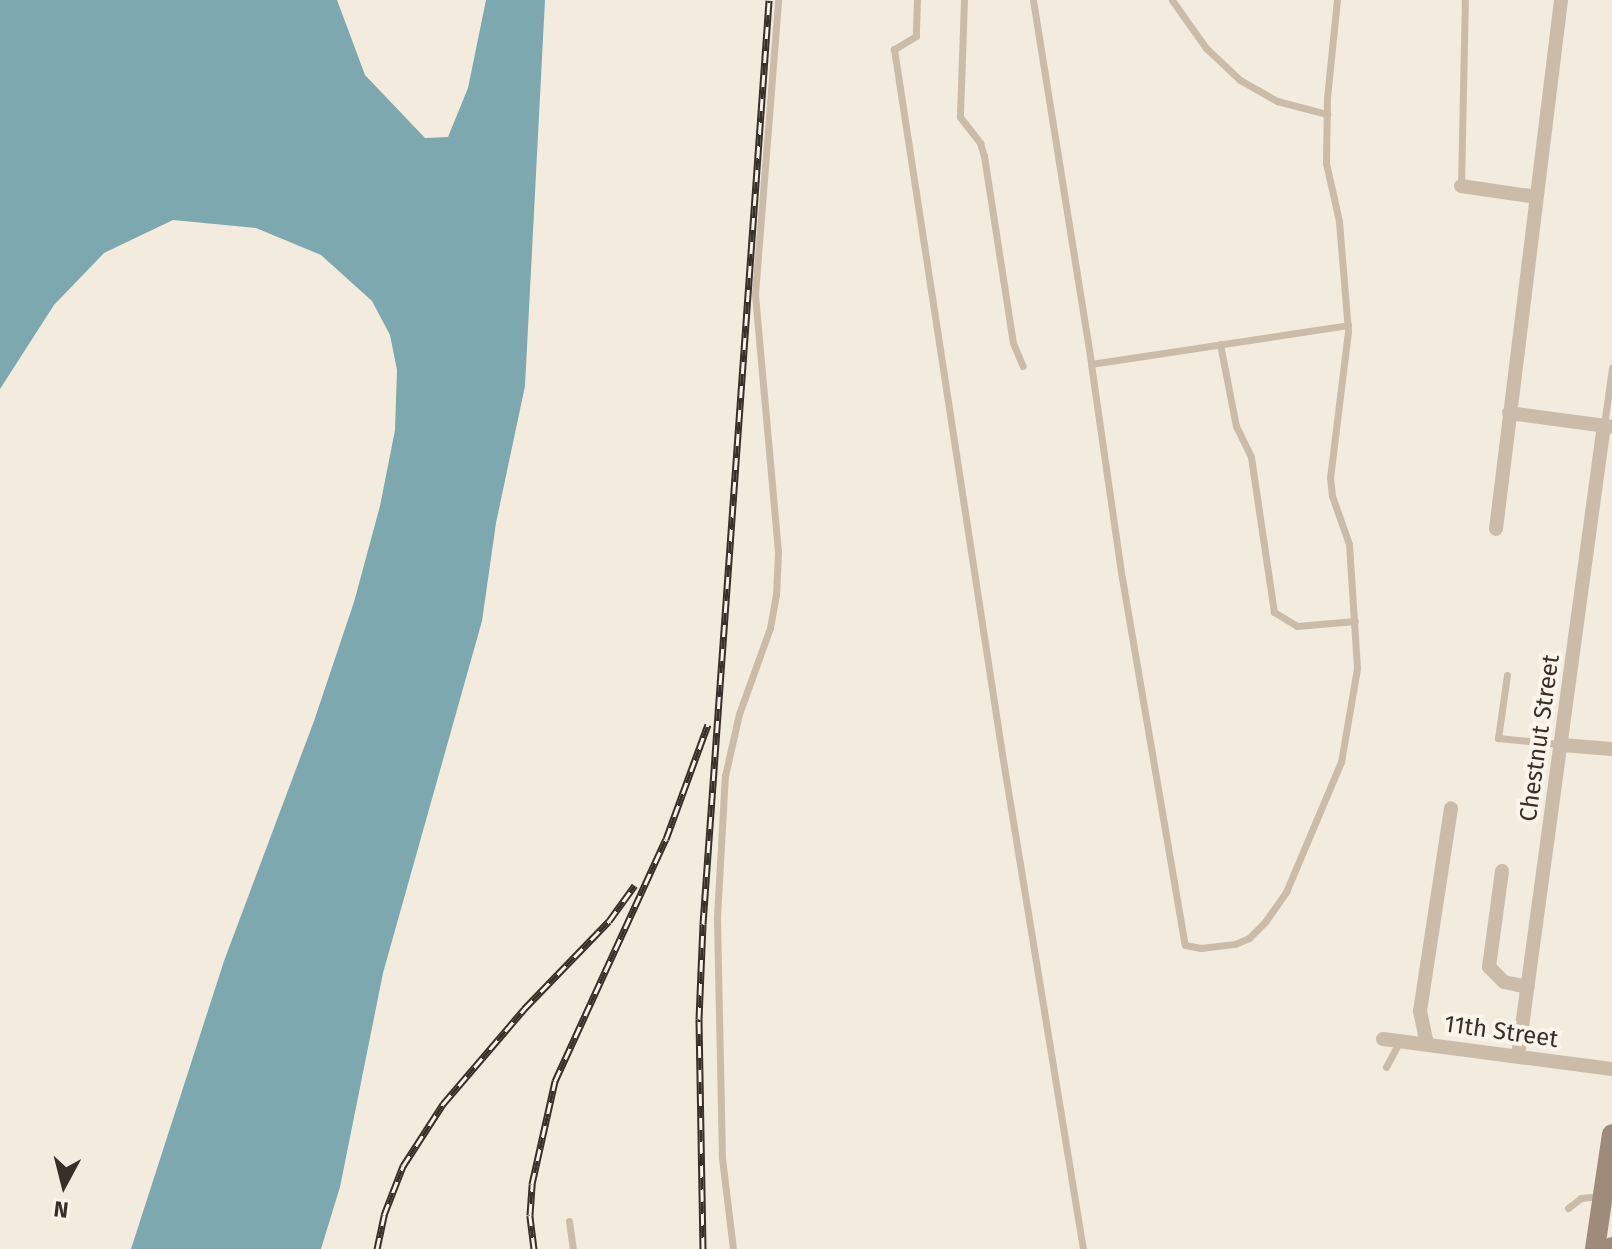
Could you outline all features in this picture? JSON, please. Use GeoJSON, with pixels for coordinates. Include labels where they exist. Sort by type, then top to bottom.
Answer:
{"type":"FeatureCollection","features":[{"type":"Feature","properties":{"kind":"main road"},"geometry":{"type":"LineString","coordinates":[[1595,1249],[1612,1134]]}},
{"type":"Feature","properties":{"kind":"street"},"geometry":{"type":"LineString","coordinates":[[1496,529],[1561,0]]}},
{"type":"Feature","properties":{"kind":"street"},"geometry":{"type":"LineString","coordinates":[[1461,186],[1536,197]]}},
{"type":"Feature","properties":{"kind":"street"},"geometry":{"type":"LineString","coordinates":[[1509,413],[1608,426]]}},
{"type":"Feature","properties":{"kind":"street","name":"Chestnut Street"},"geometry":{"type":"LineString","coordinates":[[1518,1056],[1608,426]]}},
{"type":"Feature","properties":{"kind":"street"},"geometry":{"type":"LineString","coordinates":[[1562,745],[1612,749]]}},
{"type":"Feature","properties":{"kind":"street"},"geometry":{"type":"LineString","coordinates":[[1427,1044],[1420,1011],[1451,808]]}},
{"type":"Feature","properties":{"kind":"street"},"geometry":{"type":"LineString","coordinates":[[1502,871],[1489,967],[1495,977],[1504,982],[1527,987]]}},
{"type":"Feature","properties":{"kind":"street","name":"11th Street"},"geometry":{"type":"LineString","coordinates":[[1383,1039],[1612,1069]]}},
{"type":"Feature","properties":{"kind":"lane"},"geometry":{"type":"LineString","coordinates":[[733,1249],[722,1158],[718,871],[725,776],[739,714],[770,628],[776,595],[778,552],[756,334],[755,294],[778,0]]}},
{"type":"Feature","properties":{"kind":"lane"},"geometry":{"type":"LineString","coordinates":[[917,0],[916,36],[894,49],[1002,754],[1083,1249]]}},
{"type":"Feature","properties":{"kind":"lane"},"geometry":{"type":"LineString","coordinates":[[964,0],[960,117],[980,143],[984,156],[1013,343],[1023,366]]}},
{"type":"Feature","properties":{"kind":"lane"},"geometry":{"type":"LineString","coordinates":[[1033,0],[1122,578],[1185,945],[1209,948],[1249,938],[1265,922],[1286,892],[1341,762],[1356,682],[1349,544],[1332,496],[1330,478],[1348,325],[1339,221],[1326,163],[1337,0]]}},
{"type":"Feature","properties":{"kind":"lane"},"geometry":{"type":"LineString","coordinates":[[1172,0],[1206,48],[1240,80],[1277,101],[1327,114]]}},
{"type":"Feature","properties":{"kind":"lane"},"geometry":{"type":"LineString","coordinates":[[1461,186],[1465,0]]}},
{"type":"Feature","properties":{"kind":"lane"},"geometry":{"type":"LineString","coordinates":[[1091,364],[1313,333],[1348,325]]}},
{"type":"Feature","properties":{"kind":"lane"},"geometry":{"type":"LineString","coordinates":[[1220,344],[1236,426],[1251,457],[1274,612],[1297,626],[1355,621]]}},
{"type":"Feature","properties":{"kind":"lane"},"geometry":{"type":"LineString","coordinates":[[1608,426],[1612,368]]}},
{"type":"Feature","properties":{"kind":"lane"},"geometry":{"type":"LineString","coordinates":[[1507,675],[1498,738],[1562,745]]}},
{"type":"Feature","properties":{"kind":"lane"},"geometry":{"type":"LineString","coordinates":[[1386,1067],[1400,1041]]}},
{"type":"Feature","properties":{"kind":"lane"},"geometry":{"type":"LineString","coordinates":[[1568,1208],[1581,1198],[1603,1196]]}},
{"type":"Feature","properties":{"kind":"lane"},"geometry":{"type":"LineString","coordinates":[[569,1221],[573,1249]]}},
{"type":"Feature","properties":{"kind":"water"},"geometry":{"type":"Polygon","coordinates":[[[0,0],[337,0],[365,75],[425,138],[448,137],[468,88],[486,0],[545,0],[525,386],[496,523],[482,621],[383,973],[340,1187],[321,1249],[131,1249],[224,961],[314,721],[354,602],[380,506],[395,430],[397,370],[390,335],[372,301],[321,255],[256,228],[173,220],[104,253],[54,305],[0,389],[0,0]]]}},
{"type":"Feature","properties":{"kind":"railway"},"geometry":{"type":"LineString","coordinates":[[703,1249],[699,1019],[703,924],[769,0]]}},
{"type":"Feature","properties":{"kind":"railway"},"geometry":{"type":"LineString","coordinates":[[534,1249],[530,1215],[532,1184],[555,1081],[666,839],[708,724]]}},
{"type":"Feature","properties":{"kind":"railway"},"geometry":{"type":"LineString","coordinates":[[377,1249],[384,1215],[403,1166],[443,1104],[524,1009],[609,921],[635,885]]}}]}
